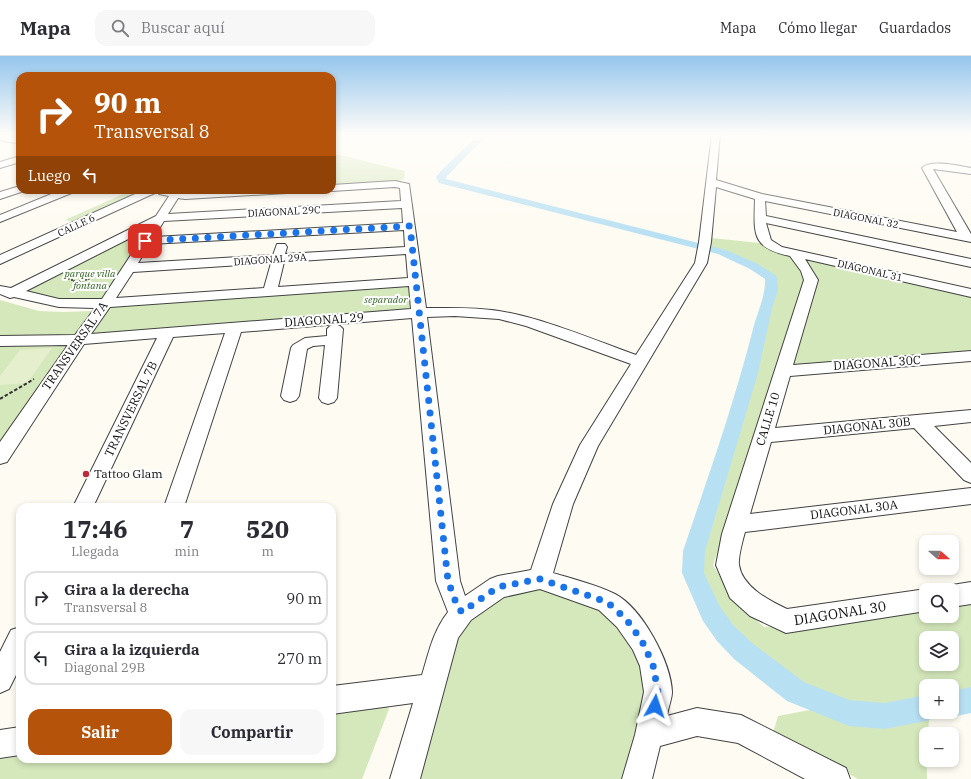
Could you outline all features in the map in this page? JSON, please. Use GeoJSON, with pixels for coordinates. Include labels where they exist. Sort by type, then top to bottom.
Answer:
{"type":"FeatureCollection","features":[{"type":"Feature","properties":{"kind":"street"},"geometry":{"type":"LineString","coordinates":[[540,579],[563,504],[589,445],[701,264],[712,168]]}},
{"type":"Feature","properties":{"kind":"street"},"geometry":{"type":"LineString","coordinates":[[928,168],[968,238]]}},
{"type":"Feature","properties":{"kind":"street"},"geometry":{"type":"LineString","coordinates":[[946,168],[971,171]]}},
{"type":"Feature","properties":{"kind":"street","name":"DIAGONAL 32"},"geometry":{"type":"LineString","coordinates":[[711,182],[760,197],[968,238]]}},
{"type":"Feature","properties":{"kind":"street"},"geometry":{"type":"LineString","coordinates":[[7,184],[16,187]]}},
{"type":"Feature","properties":{"kind":"street"},"geometry":{"type":"LineString","coordinates":[[336,188],[405,186],[448,581],[458,608],[462,612]]}},
{"type":"Feature","properties":{"kind":"street"},"geometry":{"type":"LineString","coordinates":[[0,196],[16,190]]}},
{"type":"Feature","properties":{"kind":"street"},"geometry":{"type":"LineString","coordinates":[[0,218],[60,194]]}},
{"type":"Feature","properties":{"kind":"street","name":"CALLE 6"},"geometry":{"type":"LineString","coordinates":[[2,247],[124,194]]}},
{"type":"Feature","properties":{"kind":"street","name":"CALLE 6"},"geometry":{"type":"LineString","coordinates":[[0,260],[145,194]]}},
{"type":"Feature","properties":{"kind":"street"},"geometry":{"type":"LineString","coordinates":[[170,194],[185,196],[219,194]]}},
{"type":"Feature","properties":{"kind":"street"},"geometry":{"type":"LineString","coordinates":[[270,291],[294,194]]}},
{"type":"Feature","properties":{"kind":"street","name":"TRANSVERSAL 7A"},"geometry":{"type":"LineString","coordinates":[[0,456],[106,303],[121,268],[145,241],[174,195]]}},
{"type":"Feature","properties":{"kind":"street"},"geometry":{"type":"LineString","coordinates":[[760,197],[760,218],[971,263]]}},
{"type":"Feature","properties":{"kind":"street","name":"DIAGONAL 29C"},"geometry":{"type":"LineString","coordinates":[[160,218],[407,204]]}},
{"type":"Feature","properties":{"kind":"street"},"geometry":{"type":"LineString","coordinates":[[5,292],[160,218]]}},
{"type":"Feature","properties":{"kind":"street","name":"DIAGONAL 31"},"geometry":{"type":"LineString","coordinates":[[760,218],[763,239],[770,246],[794,253],[971,293]]}},
{"type":"Feature","properties":{"kind":"street"},"geometry":{"type":"LineString","coordinates":[[65,220],[79,223]]}},
{"type":"Feature","properties":{"kind":"street"},"geometry":{"type":"LineString","coordinates":[[145,241],[410,226]]}},
{"type":"Feature","properties":{"kind":"street","name":"DIAGONAL 29A"},"geometry":{"type":"LineString","coordinates":[[121,268],[412,250]]}},
{"type":"Feature","properties":{"kind":"street","name":"CALLE 10"},"geometry":{"type":"LineString","coordinates":[[738,590],[727,564],[736,524],[811,280],[808,271],[794,253]]}},
{"type":"Feature","properties":{"kind":"street"},"geometry":{"type":"LineString","coordinates":[[5,292],[59,303],[90,304],[416,281]]}},
{"type":"Feature","properties":{"kind":"street","name":"DIAGONAL 29"},"geometry":{"type":"LineString","coordinates":[[0,341],[79,340],[336,319],[455,312],[499,316],[531,323],[577,341],[640,362]]}},
{"type":"Feature","properties":{"kind":"street"},"geometry":{"type":"LineString","coordinates":[[328,398],[336,319]]}},
{"type":"Feature","properties":{"kind":"street"},"geometry":{"type":"LineString","coordinates":[[175,503],[235,327]]}},
{"type":"Feature","properties":{"kind":"street","name":"TRANSVERSAL 7B"},"geometry":{"type":"LineString","coordinates":[[85,503],[168,332]]}},
{"type":"Feature","properties":{"kind":"street"},"geometry":{"type":"LineString","coordinates":[[290,396],[299,348],[304,343],[311,341],[334,341]]}},
{"type":"Feature","properties":{"kind":"street","name":"DIAGONAL 30C"},"geometry":{"type":"LineString","coordinates":[[783,371],[971,356]]}},
{"type":"Feature","properties":{"kind":"street","name":"DIAGONAL 30B"},"geometry":{"type":"LineString","coordinates":[[763,436],[971,416]]}},
{"type":"Feature","properties":{"kind":"street"},"geometry":{"type":"LineString","coordinates":[[918,421],[971,475]]}},
{"type":"Feature","properties":{"kind":"street","name":"DIAGONAL 30A"},"geometry":{"type":"LineString","coordinates":[[736,524],[971,496]]}},
{"type":"Feature","properties":{"kind":"street"},"geometry":{"type":"LineString","coordinates":[[405,779],[447,633],[462,612],[498,587],[540,579],[607,602],[626,619],[642,641],[653,665],[658,692],[649,735],[637,779]]}},
{"type":"Feature","properties":{"kind":"street","name":"DIAGONAL 30"},"geometry":{"type":"LineString","coordinates":[[738,590],[759,608],[786,621],[919,601]]}},
{"type":"Feature","properties":{"kind":"street"},"geometry":{"type":"LineString","coordinates":[[959,595],[971,593]]}},
{"type":"Feature","properties":{"kind":"street"},"geometry":{"type":"LineString","coordinates":[[0,680],[16,647]]}},
{"type":"Feature","properties":{"kind":"street"},"geometry":{"type":"LineString","coordinates":[[336,699],[431,687]]}},
{"type":"Feature","properties":{"kind":"street"},"geometry":{"type":"LineString","coordinates":[[649,735],[697,722],[741,729],[835,779]]}},
{"type":"Feature","properties":{"kind":"street"},"geometry":{"type":"LineString","coordinates":[[0,744],[16,742]]}},
{"type":"Feature","properties":{"kind":"path"},"geometry":{"type":"LineString","coordinates":[[65,280],[121,268]]}},
{"type":"Feature","properties":{"kind":"path"},"geometry":{"type":"LineString","coordinates":[[72,279],[72,281],[79,282],[91,279],[100,272]]}},
{"type":"Feature","properties":{"kind":"green space"},"geometry":{"type":"Polygon","coordinates":[[[336,168],[392,168],[405,171],[404,179],[399,181],[336,185],[336,168]]]}},
{"type":"Feature","properties":{"kind":"green space"},"geometry":{"type":"Polygon","coordinates":[[[123,194],[144,194],[79,223],[65,220],[123,194]]]}},
{"type":"Feature","properties":{"kind":"green space","name":"parque villa fontana"},"geometry":{"type":"Polygon","coordinates":[[[148,227],[101,300],[60,299],[21,291],[148,227]]]}},
{"type":"Feature","properties":{"kind":"green space"},"geometry":{"type":"Polygon","coordinates":[[[711,238],[760,243],[787,253],[799,266],[805,282],[713,565],[733,599],[764,627],[792,626],[919,609],[919,623],[959,623],[959,603],[971,602],[971,698],[959,701],[959,679],[919,679],[919,709],[885,716],[849,712],[796,692],[743,650],[727,633],[712,613],[694,573],[694,551],[752,375],[765,308],[773,290],[772,278],[766,272],[725,251],[710,247],[711,238]]]}},
{"type":"Feature","properties":{"kind":"green space"},"geometry":{"type":"Polygon","coordinates":[[[794,253],[971,293],[971,356],[783,371],[811,280],[794,253]]]}},
{"type":"Feature","properties":{"kind":"green space","name":"separador"},"geometry":{"type":"Polygon","coordinates":[[[416,281],[420,313],[84,338],[107,304],[416,281]]]}},
{"type":"Feature","properties":{"kind":"green space"},"geometry":{"type":"Polygon","coordinates":[[[0,300],[39,311],[91,311],[75,335],[0,336],[0,300]]]}},
{"type":"Feature","properties":{"kind":"green space"},"geometry":{"type":"Polygon","coordinates":[[[76,342],[0,451],[0,343],[76,342]]]}},
{"type":"Feature","properties":{"kind":"green space"},"geometry":{"type":"Polygon","coordinates":[[[52,348],[27,383],[0,385],[0,376],[20,350],[52,348]]]}},
{"type":"Feature","properties":{"kind":"green space"},"geometry":{"type":"Polygon","coordinates":[[[540,579],[607,602],[653,665],[633,779],[406,779],[458,608],[540,579]]]}},
{"type":"Feature","properties":{"kind":"green space"},"geometry":{"type":"Polygon","coordinates":[[[381,699],[389,709],[362,779],[0,779],[0,759],[16,757],[16,763],[336,763],[336,706],[381,699]]]}},
{"type":"Feature","properties":{"kind":"green space"},"geometry":{"type":"Polygon","coordinates":[[[831,706],[849,714],[886,717],[919,711],[919,719],[929,719],[928,727],[919,727],[919,767],[927,767],[927,779],[858,779],[773,733],[778,716],[831,706]]]}},
{"type":"Feature","properties":{"kind":"waterway"},"geometry":{"type":"LineString","coordinates":[[449,168],[441,177],[442,181],[722,252],[754,266],[771,278],[772,290],[765,308],[750,373],[694,551],[693,573],[711,613],[725,633],[743,651],[796,692],[849,713],[885,716],[919,709]]}},
{"type":"Feature","properties":{"kind":"waterway"},"geometry":{"type":"LineString","coordinates":[[959,703],[971,700]]}},
{"type":"Feature","properties":{"kind":"place","name":"Tattoo Glam"},"geometry":{"type":"Point","coordinates":[86,474]}},
{"type":"Feature","properties":{"kind":"route"},"geometry":{"type":"LineString","coordinates":[[145,241],[410,226],[448,581],[458,608],[462,612],[498,587],[540,579],[607,602],[626,619],[642,641],[653,665],[658,692],[655,706]]}}]}
